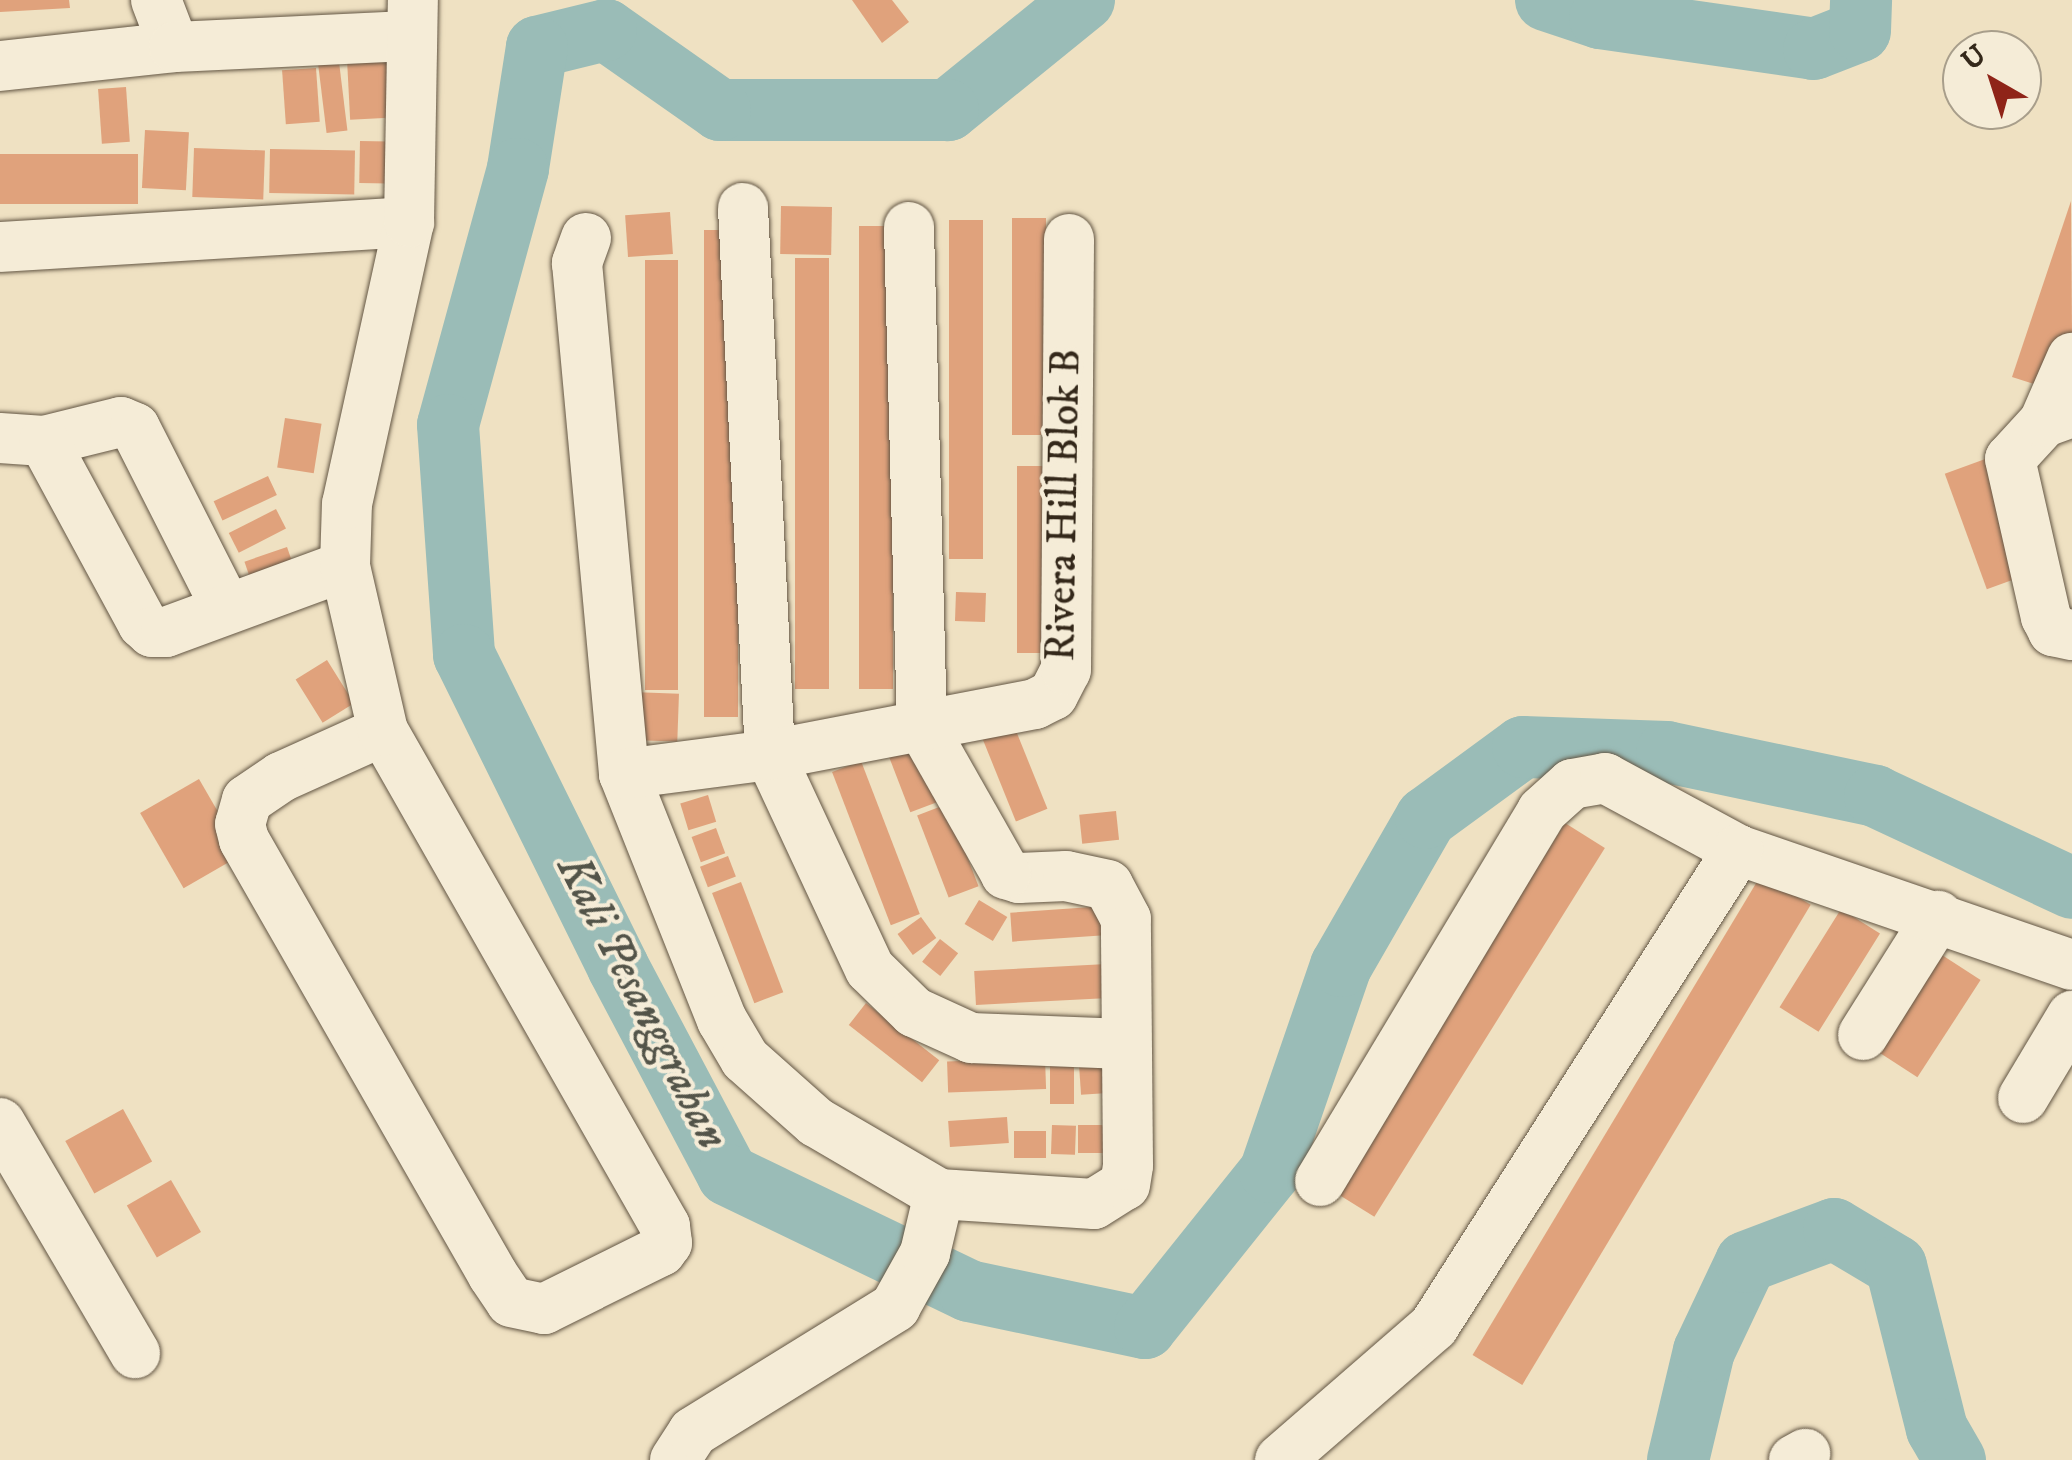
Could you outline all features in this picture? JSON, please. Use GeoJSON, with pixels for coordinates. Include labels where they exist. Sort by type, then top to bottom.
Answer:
{"type":"FeatureCollection","features":[{"type":"Feature","properties":{"kind":"street"},"geometry":{"type":"LineString","coordinates":[[156,0],[174,47]]}},
{"type":"Feature","properties":{"kind":"street"},"geometry":{"type":"LineString","coordinates":[[0,66],[411,18],[409,222],[347,504],[345,566],[383,731],[665,1226],[667,1243],[661,1251],[544,1309],[511,1302],[493,1275],[244,840],[240,824],[247,800],[281,778],[383,731]]}},
{"type":"Feature","properties":{"kind":"street"},"geometry":{"type":"LineString","coordinates":[[744,208],[770,755],[870,969],[914,1012],[971,1038],[1125,1044]]}},
{"type":"Feature","properties":{"kind":"street"},"geometry":{"type":"LineString","coordinates":[[0,247],[409,222]]}},
{"type":"Feature","properties":{"kind":"street"},"geometry":{"type":"LineString","coordinates":[[586,238],[577,264],[624,774],[722,1020],[745,1059],[816,1122],[939,1194],[1094,1204],[1125,1185],[1129,958],[1126,920],[1108,884],[1006,874],[922,726],[909,228]]}},
{"type":"Feature","properties":{"kind":"street","name":"Rivera Hill Blok B"},"geometry":{"type":"LineString","coordinates":[[624,774],[770,755],[1034,704],[1052,695],[1066,670],[1069,238]]}},
{"type":"Feature","properties":{"kind":"street"},"geometry":{"type":"LineString","coordinates":[[2072,358],[2058,417],[2010,459],[2046,617],[2053,631],[2072,635]]}},
{"type":"Feature","properties":{"kind":"street"},"geometry":{"type":"LineString","coordinates":[[227,609],[135,428],[121,422],[22,439],[142,624],[152,632],[166,632],[345,566]]}},
{"type":"Feature","properties":{"kind":"street"},"geometry":{"type":"LineString","coordinates":[[1320,1181],[1542,810],[1572,784],[1605,778],[1738,850],[2072,964]]}},
{"type":"Feature","properties":{"kind":"street"},"geometry":{"type":"LineString","coordinates":[[1280,1460],[1434,1326],[1738,850]]}},
{"type":"Feature","properties":{"kind":"street"},"geometry":{"type":"LineString","coordinates":[[1863,1035],[1938,916]]}},
{"type":"Feature","properties":{"kind":"street"},"geometry":{"type":"LineString","coordinates":[[2023,1098],[2072,1016]]}},
{"type":"Feature","properties":{"kind":"street"},"geometry":{"type":"LineString","coordinates":[[0,1122],[136,1353]]}},
{"type":"Feature","properties":{"kind":"street"},"geometry":{"type":"LineString","coordinates":[[675,1460],[693,1432],[895,1307],[925,1253],[939,1194]]}},
{"type":"Feature","properties":{"kind":"building"},"geometry":{"type":"Polygon","coordinates":[[[0,0],[69,0],[70,8],[0,12],[0,0]]]}},
{"type":"Feature","properties":{"kind":"building"},"geometry":{"type":"Polygon","coordinates":[[[852,0],[892,0],[909,22],[882,43],[852,0]]]}},
{"type":"Feature","properties":{"kind":"building"},"geometry":{"type":"Polygon","coordinates":[[[400,58],[403,117],[350,120],[347,61],[400,58]]]}},
{"type":"Feature","properties":{"kind":"building"},"geometry":{"type":"Polygon","coordinates":[[[339,62],[347,130],[327,133],[318,65],[339,62]]]}},
{"type":"Feature","properties":{"kind":"building"},"geometry":{"type":"Polygon","coordinates":[[[316,68],[320,122],[286,124],[282,70],[316,68]]]}},
{"type":"Feature","properties":{"kind":"building"},"geometry":{"type":"Polygon","coordinates":[[[126,87],[130,142],[102,144],[98,89],[126,87]]]}},
{"type":"Feature","properties":{"kind":"building"},"geometry":{"type":"Polygon","coordinates":[[[145,130],[189,132],[186,190],[142,188],[145,130]]]}},
{"type":"Feature","properties":{"kind":"building"},"geometry":{"type":"Polygon","coordinates":[[[360,141],[403,142],[402,184],[359,183],[360,141]]]}},
{"type":"Feature","properties":{"kind":"building"},"geometry":{"type":"Polygon","coordinates":[[[194,148],[265,150],[263,199],[192,197],[194,148]]]}},
{"type":"Feature","properties":{"kind":"building"},"geometry":{"type":"Polygon","coordinates":[[[270,149],[355,150],[354,194],[269,193],[270,149]]]}},
{"type":"Feature","properties":{"kind":"building"},"geometry":{"type":"Polygon","coordinates":[[[0,154],[138,154],[138,204],[0,204],[0,154]]]}},
{"type":"Feature","properties":{"kind":"building"},"geometry":{"type":"Polygon","coordinates":[[[2071,201],[2072,334],[2053,390],[2012,377],[2071,201]]]}},
{"type":"Feature","properties":{"kind":"building"},"geometry":{"type":"Polygon","coordinates":[[[781,206],[832,207],[831,255],[780,254],[781,206]]]}},
{"type":"Feature","properties":{"kind":"building"},"geometry":{"type":"Polygon","coordinates":[[[670,212],[673,254],[628,257],[625,215],[670,212]]]}},
{"type":"Feature","properties":{"kind":"building"},"geometry":{"type":"Polygon","coordinates":[[[1012,218],[1046,218],[1046,435],[1012,435],[1012,218]]]}},
{"type":"Feature","properties":{"kind":"building"},"geometry":{"type":"Polygon","coordinates":[[[949,220],[983,220],[983,559],[949,559],[949,220]]]}},
{"type":"Feature","properties":{"kind":"building"},"geometry":{"type":"Polygon","coordinates":[[[859,226],[893,226],[893,689],[859,689],[859,226]]]}},
{"type":"Feature","properties":{"kind":"building"},"geometry":{"type":"Polygon","coordinates":[[[704,230],[738,230],[738,717],[704,717],[704,230]]]}},
{"type":"Feature","properties":{"kind":"building"},"geometry":{"type":"Polygon","coordinates":[[[795,258],[829,258],[829,689],[795,689],[795,258]]]}},
{"type":"Feature","properties":{"kind":"building"},"geometry":{"type":"Polygon","coordinates":[[[645,260],[678,260],[678,690],[645,690],[645,260]]]}},
{"type":"Feature","properties":{"kind":"building"},"geometry":{"type":"Polygon","coordinates":[[[285,418],[322,424],[314,473],[277,467],[285,418]]]}},
{"type":"Feature","properties":{"kind":"building"},"geometry":{"type":"Polygon","coordinates":[[[1988,458],[2030,574],[1987,589],[1945,474],[1988,458]]]}},
{"type":"Feature","properties":{"kind":"building"},"geometry":{"type":"Polygon","coordinates":[[[1017,466],[1051,466],[1051,653],[1017,653],[1017,466]]]}},
{"type":"Feature","properties":{"kind":"building"},"geometry":{"type":"Polygon","coordinates":[[[268,476],[277,495],[222,520],[214,501],[268,476]]]}},
{"type":"Feature","properties":{"kind":"building"},"geometry":{"type":"Polygon","coordinates":[[[276,509],[286,529],[239,553],[229,533],[276,509]]]}},
{"type":"Feature","properties":{"kind":"building"},"geometry":{"type":"Polygon","coordinates":[[[287,547],[294,567],[251,582],[244,562],[287,547]]]}},
{"type":"Feature","properties":{"kind":"building"},"geometry":{"type":"Polygon","coordinates":[[[956,592],[986,593],[985,622],[955,621],[956,592]]]}},
{"type":"Feature","properties":{"kind":"building"},"geometry":{"type":"Polygon","coordinates":[[[327,660],[354,703],[323,723],[296,680],[327,660]]]}},
{"type":"Feature","properties":{"kind":"building"},"geometry":{"type":"Polygon","coordinates":[[[632,692],[679,694],[677,742],[630,740],[632,692]]]}},
{"type":"Feature","properties":{"kind":"building"},"geometry":{"type":"Polygon","coordinates":[[[1010,716],[1047,809],[1016,821],[978,729],[1010,716]]]}},
{"type":"Feature","properties":{"kind":"building"},"geometry":{"type":"Polygon","coordinates":[[[918,743],[940,801],[910,812],[888,754],[918,743]]]}},
{"type":"Feature","properties":{"kind":"building"},"geometry":{"type":"Polygon","coordinates":[[[861,761],[920,914],[891,925],[832,772],[861,761]]]}},
{"type":"Feature","properties":{"kind":"building"},"geometry":{"type":"Polygon","coordinates":[[[199,779],[242,854],[184,888],[140,813],[199,779]]]}},
{"type":"Feature","properties":{"kind":"building"},"geometry":{"type":"Polygon","coordinates":[[[708,795],[716,822],[688,830],[680,803],[708,795]]]}},
{"type":"Feature","properties":{"kind":"building"},"geometry":{"type":"Polygon","coordinates":[[[947,804],[979,886],[949,898],[917,815],[947,804]]]}},
{"type":"Feature","properties":{"kind":"building"},"geometry":{"type":"Polygon","coordinates":[[[1116,811],[1119,840],[1082,844],[1079,815],[1116,811]]]}},
{"type":"Feature","properties":{"kind":"building"},"geometry":{"type":"Polygon","coordinates":[[[1565,823],[1605,848],[1374,1217],[1334,1192],[1565,823]]]}},
{"type":"Feature","properties":{"kind":"building"},"geometry":{"type":"Polygon","coordinates":[[[716,828],[725,853],[701,862],[692,837],[716,828]]]}},
{"type":"Feature","properties":{"kind":"building"},"geometry":{"type":"Polygon","coordinates":[[[728,856],[736,877],[708,887],[700,867],[728,856]]]}},
{"type":"Feature","properties":{"kind":"building"},"geometry":{"type":"Polygon","coordinates":[[[1761,875],[1811,905],[1522,1385],[1473,1355],[1761,875]]]}},
{"type":"Feature","properties":{"kind":"building"},"geometry":{"type":"Polygon","coordinates":[[[741,882],[783,992],[754,1003],[712,893],[741,882]]]}},
{"type":"Feature","properties":{"kind":"building"},"geometry":{"type":"Polygon","coordinates":[[[979,900],[1007,917],[993,941],[965,924],[979,900]]]}},
{"type":"Feature","properties":{"kind":"building"},"geometry":{"type":"Polygon","coordinates":[[[1106,906],[1108,935],[1012,942],[1010,913],[1106,906]]]}},
{"type":"Feature","properties":{"kind":"building"},"geometry":{"type":"Polygon","coordinates":[[[1841,909],[1880,933],[1819,1032],[1780,1007],[1841,909]]]}},
{"type":"Feature","properties":{"kind":"building"},"geometry":{"type":"Polygon","coordinates":[[[921,917],[936,938],[913,955],[898,934],[921,917]]]}},
{"type":"Feature","properties":{"kind":"building"},"geometry":{"type":"Polygon","coordinates":[[[940,939],[958,953],[940,976],[922,962],[940,939]]]}},
{"type":"Feature","properties":{"kind":"building"},"geometry":{"type":"Polygon","coordinates":[[[1942,955],[1981,980],[1917,1077],[1879,1052],[1942,955]]]}},
{"type":"Feature","properties":{"kind":"building"},"geometry":{"type":"Polygon","coordinates":[[[1107,964],[1109,998],[976,1005],[974,971],[1107,964]]]}},
{"type":"Feature","properties":{"kind":"building"},"geometry":{"type":"Polygon","coordinates":[[[866,1003],[939,1060],[922,1082],[849,1025],[866,1003]]]}},
{"type":"Feature","properties":{"kind":"building"},"geometry":{"type":"Polygon","coordinates":[[[1045,1058],[1046,1089],[948,1092],[947,1061],[1045,1058]]]}},
{"type":"Feature","properties":{"kind":"building"},"geometry":{"type":"Polygon","coordinates":[[[1050,1062],[1074,1062],[1074,1104],[1050,1104],[1050,1062]]]}},
{"type":"Feature","properties":{"kind":"building"},"geometry":{"type":"Polygon","coordinates":[[[1106,1064],[1108,1093],[1081,1095],[1079,1066],[1106,1064]]]}},
{"type":"Feature","properties":{"kind":"building"},"geometry":{"type":"Polygon","coordinates":[[[123,1109],[152,1161],[94,1193],[65,1141],[123,1109]]]}},
{"type":"Feature","properties":{"kind":"building"},"geometry":{"type":"Polygon","coordinates":[[[1007,1117],[1009,1143],[950,1147],[948,1121],[1007,1117]]]}},
{"type":"Feature","properties":{"kind":"building"},"geometry":{"type":"Polygon","coordinates":[[[1052,1125],[1076,1126],[1075,1155],[1051,1154],[1052,1125]]]}},
{"type":"Feature","properties":{"kind":"building"},"geometry":{"type":"Polygon","coordinates":[[[1078,1125],[1105,1125],[1105,1153],[1078,1153],[1078,1125]]]}},
{"type":"Feature","properties":{"kind":"building"},"geometry":{"type":"Polygon","coordinates":[[[1014,1131],[1046,1131],[1046,1158],[1014,1158],[1014,1131]]]}},
{"type":"Feature","properties":{"kind":"building"},"geometry":{"type":"Polygon","coordinates":[[[171,1180],[201,1232],[157,1257],[127,1206],[171,1180]]]}},
{"type":"Feature","properties":{"kind":"waterway","name":"Kali Pesanggrahan"},"geometry":{"type":"LineString","coordinates":[[1084,0],[948,110],[720,110],[606,30],[537,47],[518,169],[448,425],[464,655],[618,967],[728,1175],[969,1291],[1145,1328],[1270,1172],[1341,966],[1426,818],[1523,747],[1667,752],[1875,796],[2072,888]]}},
{"type":"Feature","properties":{"kind":"waterway","name":"Kali Pesanggrahan"},"geometry":{"type":"LineString","coordinates":[[1546,0],[1600,18],[1814,49],[1860,31],[1861,0]]}},
{"type":"Feature","properties":{"kind":"waterway","name":"Kali Pesanggrahan"},"geometry":{"type":"LineString","coordinates":[[1678,1460],[1704,1351],[1746,1262],[1834,1229],[1896,1266],[1937,1429],[1955,1460]]}}]}
